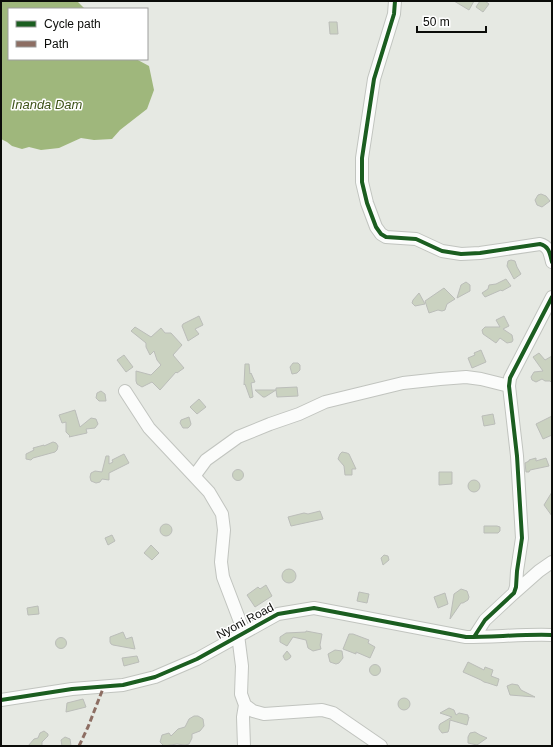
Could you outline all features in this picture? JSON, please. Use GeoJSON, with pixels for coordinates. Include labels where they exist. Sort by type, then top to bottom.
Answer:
{"type":"FeatureCollection","features":[{"type":"Feature","properties":{"kind":"street"},"geometry":{"type":"LineString","coordinates":[[395,1],[394,14],[374,79],[362,158],[362,182],[367,203],[376,227],[381,234],[386,237],[416,239],[442,251],[452,253],[480,254],[540,244],[546,246],[551,256]]}},
{"type":"Feature","properties":{"kind":"street"},"geometry":{"type":"LineString","coordinates":[[505,602],[514,592],[516,587],[522,538],[517,456],[509,386],[510,378],[552,297]]}},
{"type":"Feature","properties":{"kind":"street"},"geometry":{"type":"LineString","coordinates":[[195,476],[206,460],[238,437],[325,402],[403,384],[440,379],[466,377],[509,386]]}},
{"type":"Feature","properties":{"kind":"street"},"geometry":{"type":"LineString","coordinates":[[125,390],[149,428],[209,492],[222,514],[224,530],[221,562],[223,577],[241,634],[241,694],[245,705],[243,717],[244,746]]}},
{"type":"Feature","properties":{"kind":"street"},"geometry":{"type":"LineString","coordinates":[[474,637],[486,620],[539,571],[552,562]]}},
{"type":"Feature","properties":{"kind":"street","name":"Nyoni Road"},"geometry":{"type":"LineString","coordinates":[[1,700],[72,689],[123,685],[155,677],[197,659],[278,614],[314,608],[446,634],[474,637],[492,637],[512,634],[552,635]]}},
{"type":"Feature","properties":{"kind":"street"},"geometry":{"type":"LineString","coordinates":[[245,705],[253,711],[264,714],[322,710],[333,713],[381,746]]}},
{"type":"Feature","properties":{"kind":"street"},"geometry":{"type":"LineString","coordinates":[[358,731],[363,746]]}},
{"type":"Feature","properties":{"kind":"water","name":"Inanda Dam"},"geometry":{"type":"Polygon","coordinates":[[[1,1],[77,1],[84,8],[8,8],[8,60],[138,60],[149,66],[154,90],[147,109],[120,130],[112,139],[94,140],[81,138],[59,148],[41,150],[29,147],[22,149],[12,146],[1,139],[1,1]]]}},
{"type":"Feature","properties":{"kind":"building"},"geometry":{"type":"Polygon","coordinates":[[[454,1],[474,1],[469,10],[454,1]]]}},
{"type":"Feature","properties":{"kind":"building"},"geometry":{"type":"Polygon","coordinates":[[[480,1],[485,1],[489,4],[483,12],[476,7],[480,1]]]}},
{"type":"Feature","properties":{"kind":"building"},"geometry":{"type":"Polygon","coordinates":[[[329,22],[337,22],[338,34],[330,34],[329,22]]]}},
{"type":"Feature","properties":{"kind":"building"},"geometry":{"type":"Polygon","coordinates":[[[541,194],[546,196],[550,201],[542,207],[537,205],[535,200],[538,195],[541,194]]]}},
{"type":"Feature","properties":{"kind":"building"},"geometry":{"type":"Polygon","coordinates":[[[508,261],[515,261],[521,274],[514,279],[507,266],[508,261]]]}},
{"type":"Feature","properties":{"kind":"building"},"geometry":{"type":"Polygon","coordinates":[[[506,279],[511,286],[485,297],[482,293],[488,289],[489,285],[496,284],[506,279]]]}},
{"type":"Feature","properties":{"kind":"building"},"geometry":{"type":"Polygon","coordinates":[[[466,282],[470,285],[470,291],[457,298],[461,285],[466,282]]]}},
{"type":"Feature","properties":{"kind":"building"},"geometry":{"type":"Polygon","coordinates":[[[444,288],[455,299],[447,304],[445,310],[438,310],[429,313],[425,301],[444,288]]]}},
{"type":"Feature","properties":{"kind":"building"},"geometry":{"type":"Polygon","coordinates":[[[419,293],[425,304],[415,306],[412,303],[419,293]]]}},
{"type":"Feature","properties":{"kind":"building"},"geometry":{"type":"Polygon","coordinates":[[[199,316],[203,325],[195,329],[199,334],[188,341],[182,326],[183,324],[199,316]]]}},
{"type":"Feature","properties":{"kind":"building"},"geometry":{"type":"Polygon","coordinates":[[[504,316],[509,326],[503,329],[512,335],[513,340],[512,342],[507,343],[500,338],[496,343],[483,334],[482,330],[485,327],[500,327],[496,320],[504,316]]]}},
{"type":"Feature","properties":{"kind":"building"},"geometry":{"type":"Polygon","coordinates":[[[135,327],[151,337],[161,328],[165,333],[171,333],[182,345],[173,355],[184,368],[177,373],[176,372],[160,390],[152,382],[142,387],[137,384],[136,371],[151,375],[161,365],[157,360],[154,351],[150,355],[146,347],[146,343],[131,331],[135,327]]]}},
{"type":"Feature","properties":{"kind":"building"},"geometry":{"type":"Polygon","coordinates":[[[481,350],[486,362],[472,368],[468,358],[481,350]]]}},
{"type":"Feature","properties":{"kind":"building"},"geometry":{"type":"Polygon","coordinates":[[[539,353],[545,360],[552,356],[552,383],[542,379],[536,382],[532,380],[531,377],[534,372],[543,371],[533,357],[539,353]]]}},
{"type":"Feature","properties":{"kind":"building"},"geometry":{"type":"Polygon","coordinates":[[[124,355],[133,367],[126,372],[117,360],[124,355]]]}},
{"type":"Feature","properties":{"kind":"building"},"geometry":{"type":"Polygon","coordinates":[[[293,363],[298,363],[300,365],[300,370],[297,373],[292,374],[290,367],[293,363]]]}},
{"type":"Feature","properties":{"kind":"building"},"geometry":{"type":"Polygon","coordinates":[[[245,364],[249,364],[250,374],[251,373],[255,382],[251,383],[253,397],[250,398],[245,384],[244,385],[245,364]]]}},
{"type":"Feature","properties":{"kind":"building"},"geometry":{"type":"Polygon","coordinates":[[[297,387],[298,396],[277,397],[276,388],[297,387]]]}},
{"type":"Feature","properties":{"kind":"building"},"geometry":{"type":"Polygon","coordinates":[[[255,390],[276,390],[263,397],[255,390]]]}},
{"type":"Feature","properties":{"kind":"building"},"geometry":{"type":"Polygon","coordinates":[[[101,391],[105,394],[106,401],[99,401],[96,398],[97,393],[101,391]]]}},
{"type":"Feature","properties":{"kind":"building"},"geometry":{"type":"Polygon","coordinates":[[[199,399],[206,407],[197,414],[190,407],[199,399]]]}},
{"type":"Feature","properties":{"kind":"building"},"geometry":{"type":"Polygon","coordinates":[[[75,410],[80,427],[91,418],[96,419],[98,424],[95,428],[86,429],[87,433],[69,437],[70,436],[66,432],[66,422],[62,423],[59,415],[75,410]]]}},
{"type":"Feature","properties":{"kind":"building"},"geometry":{"type":"Polygon","coordinates":[[[493,414],[495,424],[484,426],[482,416],[493,414]]]}},
{"type":"Feature","properties":{"kind":"building"},"geometry":{"type":"Polygon","coordinates":[[[552,416],[552,435],[543,439],[536,424],[552,416]]]}},
{"type":"Feature","properties":{"kind":"building"},"geometry":{"type":"Polygon","coordinates":[[[189,417],[191,424],[190,426],[188,428],[183,428],[180,423],[181,420],[189,417]]]}},
{"type":"Feature","properties":{"kind":"building"},"geometry":{"type":"Polygon","coordinates":[[[53,442],[58,446],[55,452],[33,458],[31,460],[26,459],[26,454],[34,450],[33,448],[44,446],[53,442]]]}},
{"type":"Feature","properties":{"kind":"building"},"geometry":{"type":"Polygon","coordinates":[[[342,452],[349,454],[356,469],[352,469],[352,475],[345,475],[344,466],[338,459],[342,452]]]}},
{"type":"Feature","properties":{"kind":"building"},"geometry":{"type":"Polygon","coordinates":[[[124,454],[129,463],[109,473],[109,480],[102,479],[100,482],[96,483],[91,481],[91,473],[95,471],[102,472],[106,456],[109,456],[109,464],[113,462],[112,460],[124,454]]]}},
{"type":"Feature","properties":{"kind":"building"},"geometry":{"type":"Polygon","coordinates":[[[536,458],[536,461],[546,458],[549,466],[526,472],[525,463],[536,458]]]}},
{"type":"Feature","properties":{"kind":"building"},"geometry":{"type":"Polygon","coordinates":[[[236,470],[240,470],[242,471],[242,479],[236,480],[233,477],[233,473],[236,470]]]}},
{"type":"Feature","properties":{"kind":"building"},"geometry":{"type":"Polygon","coordinates":[[[439,472],[452,472],[452,484],[439,485],[439,472]]]}},
{"type":"Feature","properties":{"kind":"building"},"geometry":{"type":"Polygon","coordinates":[[[472,480],[476,480],[480,486],[476,492],[472,492],[468,488],[468,484],[472,480]]]}},
{"type":"Feature","properties":{"kind":"building"},"geometry":{"type":"Polygon","coordinates":[[[552,492],[552,516],[544,505],[552,492]]]}},
{"type":"Feature","properties":{"kind":"building"},"geometry":{"type":"Polygon","coordinates":[[[320,511],[323,519],[291,526],[288,517],[320,511]]]}},
{"type":"Feature","properties":{"kind":"building"},"geometry":{"type":"Polygon","coordinates":[[[166,524],[170,526],[172,530],[170,534],[166,536],[162,534],[160,530],[162,526],[166,524]]]}},
{"type":"Feature","properties":{"kind":"building"},"geometry":{"type":"Polygon","coordinates":[[[484,526],[497,526],[500,527],[500,531],[498,533],[484,533],[484,526]]]}},
{"type":"Feature","properties":{"kind":"building"},"geometry":{"type":"Polygon","coordinates":[[[112,535],[115,541],[108,545],[105,538],[112,535]]]}},
{"type":"Feature","properties":{"kind":"building"},"geometry":{"type":"Polygon","coordinates":[[[151,545],[159,553],[152,560],[144,553],[151,545]]]}},
{"type":"Feature","properties":{"kind":"building"},"geometry":{"type":"Polygon","coordinates":[[[384,555],[388,556],[389,560],[383,565],[381,558],[384,555]]]}},
{"type":"Feature","properties":{"kind":"building"},"geometry":{"type":"Polygon","coordinates":[[[289,569],[294,571],[296,576],[294,581],[289,583],[284,581],[282,576],[284,571],[289,569]]]}},
{"type":"Feature","properties":{"kind":"building"},"geometry":{"type":"Polygon","coordinates":[[[266,585],[272,596],[255,607],[247,595],[258,587],[260,589],[266,585]]]}},
{"type":"Feature","properties":{"kind":"building"},"geometry":{"type":"Polygon","coordinates":[[[461,589],[467,591],[469,597],[468,600],[461,603],[450,619],[454,594],[461,589]]]}},
{"type":"Feature","properties":{"kind":"building"},"geometry":{"type":"Polygon","coordinates":[[[359,592],[369,594],[367,603],[357,601],[359,592]]]}},
{"type":"Feature","properties":{"kind":"building"},"geometry":{"type":"Polygon","coordinates":[[[445,593],[448,604],[438,608],[434,597],[445,593]]]}},
{"type":"Feature","properties":{"kind":"building"},"geometry":{"type":"Polygon","coordinates":[[[38,606],[39,614],[28,615],[27,608],[38,606]]]}},
{"type":"Feature","properties":{"kind":"building"},"geometry":{"type":"Polygon","coordinates":[[[306,631],[322,634],[320,645],[321,649],[313,651],[308,648],[306,640],[293,637],[287,646],[280,642],[280,637],[286,633],[306,631]]]}},
{"type":"Feature","properties":{"kind":"building"},"geometry":{"type":"Polygon","coordinates":[[[123,632],[126,639],[132,637],[135,649],[111,644],[110,637],[123,632]]]}},
{"type":"Feature","properties":{"kind":"building"},"geometry":{"type":"Polygon","coordinates":[[[349,634],[369,640],[368,643],[375,647],[370,658],[356,652],[356,654],[343,649],[349,634]]]}},
{"type":"Feature","properties":{"kind":"building"},"geometry":{"type":"Polygon","coordinates":[[[59,638],[63,638],[65,639],[65,647],[59,648],[56,645],[56,641],[59,638]]]}},
{"type":"Feature","properties":{"kind":"building"},"geometry":{"type":"Polygon","coordinates":[[[335,650],[342,651],[343,658],[336,664],[330,662],[328,654],[335,650]]]}},
{"type":"Feature","properties":{"kind":"building"},"geometry":{"type":"Polygon","coordinates":[[[287,651],[291,656],[285,660],[283,656],[287,651]]]}},
{"type":"Feature","properties":{"kind":"building"},"geometry":{"type":"Polygon","coordinates":[[[137,656],[139,662],[124,666],[122,658],[137,656]]]}},
{"type":"Feature","properties":{"kind":"building"},"geometry":{"type":"Polygon","coordinates":[[[468,662],[484,670],[485,667],[493,670],[491,676],[499,679],[497,686],[484,682],[463,672],[468,662]]]}},
{"type":"Feature","properties":{"kind":"building"},"geometry":{"type":"Polygon","coordinates":[[[373,665],[377,665],[379,666],[379,674],[373,675],[370,672],[370,668],[373,665]]]}},
{"type":"Feature","properties":{"kind":"building"},"geometry":{"type":"Polygon","coordinates":[[[512,684],[518,685],[521,690],[535,697],[510,695],[507,686],[512,684]]]}},
{"type":"Feature","properties":{"kind":"building"},"geometry":{"type":"Polygon","coordinates":[[[402,698],[406,698],[410,704],[406,710],[402,710],[398,706],[398,702],[402,698]]]}},
{"type":"Feature","properties":{"kind":"building"},"geometry":{"type":"Polygon","coordinates":[[[83,699],[86,707],[66,712],[67,703],[83,699]]]}},
{"type":"Feature","properties":{"kind":"building"},"geometry":{"type":"Polygon","coordinates":[[[449,708],[454,710],[456,715],[459,713],[468,715],[467,725],[450,720],[448,732],[442,733],[439,729],[440,724],[452,717],[440,713],[449,708]]]}},
{"type":"Feature","properties":{"kind":"building"},"geometry":{"type":"Polygon","coordinates":[[[194,716],[198,716],[203,719],[204,726],[200,731],[192,734],[189,744],[164,746],[160,742],[162,735],[169,733],[171,736],[178,729],[185,727],[189,719],[194,716]]]}},
{"type":"Feature","properties":{"kind":"building"},"geometry":{"type":"Polygon","coordinates":[[[44,731],[48,734],[48,736],[42,742],[42,746],[28,746],[34,739],[38,738],[40,733],[44,731]]]}},
{"type":"Feature","properties":{"kind":"building"},"geometry":{"type":"Polygon","coordinates":[[[475,732],[487,738],[477,745],[468,743],[470,733],[475,732]]]}},
{"type":"Feature","properties":{"kind":"building"},"geometry":{"type":"Polygon","coordinates":[[[65,737],[70,739],[71,746],[62,746],[61,740],[65,737]]]}},
{"type":"Feature","properties":{"kind":"marked path"},"geometry":{"type":"LineString","coordinates":[[79,746],[104,686]]}},
{"type":"Feature","properties":{"kind":"cycle path"},"geometry":{"type":"LineString","coordinates":[[395,1],[394,14],[374,79],[362,158],[362,182],[367,203],[376,227],[381,234],[386,237],[416,239],[442,251],[461,254],[480,253],[540,244],[547,248],[552,262]]}},
{"type":"Feature","properties":{"kind":"cycle path"},"geometry":{"type":"LineString","coordinates":[[474,637],[485,620],[514,593],[516,587],[522,538],[517,456],[509,386],[510,378],[552,297]]}},
{"type":"Feature","properties":{"kind":"cycle path"},"geometry":{"type":"LineString","coordinates":[[1,700],[72,689],[123,685],[155,677],[197,659],[278,614],[314,608],[466,637],[552,635]]}}]}
